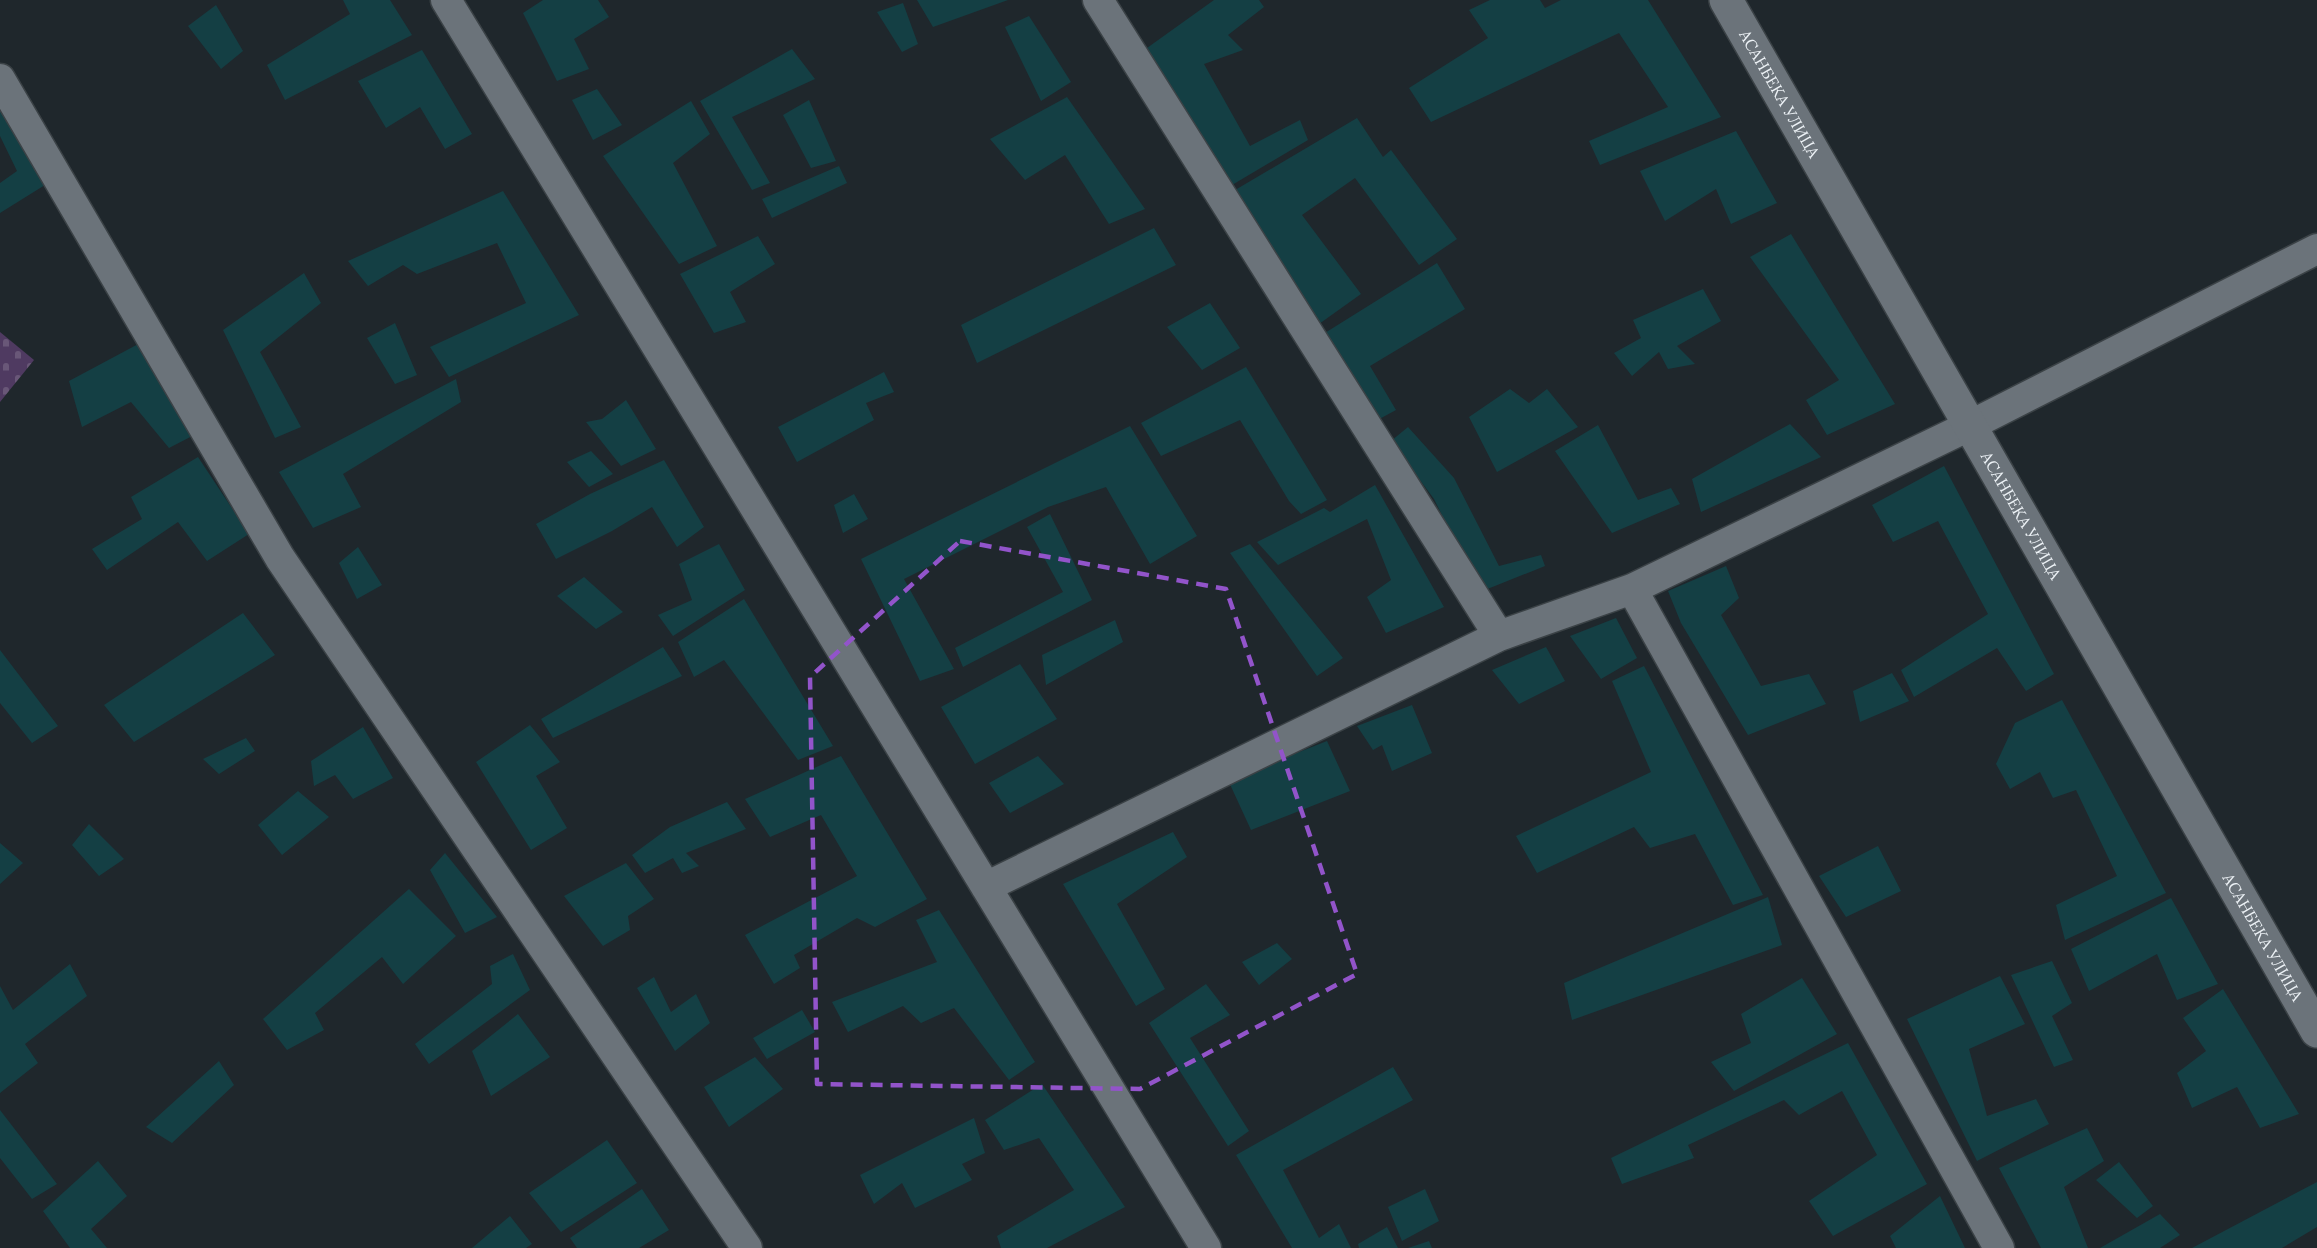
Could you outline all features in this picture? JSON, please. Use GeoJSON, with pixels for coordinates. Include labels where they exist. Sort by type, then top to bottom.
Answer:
{"type":"FeatureCollection","features":[{"type":"Feature","properties":{"kind":"street"},"geometry":{"type":"LineString","coordinates":[[446,0],[1206,1248]]}},
{"type":"Feature","properties":{"kind":"street"},"geometry":{"type":"LineString","coordinates":[[1098,0],[1499,636]]}},
{"type":"Feature","properties":{"kind":"street","name":"АСАНБЕКА УЛИЦА"},"geometry":{"type":"LineString","coordinates":[[1726,0],[2317,1031]]}},
{"type":"Feature","properties":{"kind":"street"},"geometry":{"type":"LineString","coordinates":[[0,79],[280,558],[747,1248]]}},
{"type":"Feature","properties":{"kind":"street"},"geometry":{"type":"LineString","coordinates":[[986,887],[1499,636],[1632,589],[1971,425],[2317,249]]}},
{"type":"Feature","properties":{"kind":"street"},"geometry":{"type":"LineString","coordinates":[[1632,589],[1999,1248]]}},
{"type":"Feature","properties":{"kind":"highlighted area"},"geometry":{"type":"Polygon","coordinates":[[[960,541],[1226,589],[1357,974],[1140,1089],[817,1084],[810,677],[960,541]]]}},
{"type":"Feature","properties":{"kind":"green space"},"geometry":{"type":"Polygon","coordinates":[[[0,332],[34,360],[0,402],[0,332]]]}},
{"type":"Feature","properties":{"kind":"building"},"geometry":{"type":"Polygon","coordinates":[[[343,0],[390,0],[412,35],[285,100],[267,65],[350,14],[343,0]]]}},
{"type":"Feature","properties":{"kind":"building"},"geometry":{"type":"Polygon","coordinates":[[[543,0],[598,0],[609,17],[574,39],[589,69],[557,81],[523,13],[543,0]]]}},
{"type":"Feature","properties":{"kind":"building"},"geometry":{"type":"Polygon","coordinates":[[[917,0],[1008,0],[933,27],[917,0]]]}},
{"type":"Feature","properties":{"kind":"building"},"geometry":{"type":"Polygon","coordinates":[[[1214,0],[1259,0],[1264,7],[1228,35],[1243,50],[1204,64],[1250,146],[1300,120],[1308,140],[1227,188],[1140,53],[1214,0]]]}},
{"type":"Feature","properties":{"kind":"building"},"geometry":{"type":"Polygon","coordinates":[[[1490,0],[1540,0],[1545,8],[1561,0],[1648,0],[1721,117],[1600,165],[1589,141],[1668,107],[1619,33],[1431,122],[1409,88],[1488,38],[1469,10],[1490,0]]]}},
{"type":"Feature","properties":{"kind":"building"},"geometry":{"type":"Polygon","coordinates":[[[903,3],[918,44],[902,52],[877,12],[903,3]]]}},
{"type":"Feature","properties":{"kind":"building"},"geometry":{"type":"Polygon","coordinates":[[[216,5],[243,51],[221,69],[188,26],[216,5]]]}},
{"type":"Feature","properties":{"kind":"building"},"geometry":{"type":"Polygon","coordinates":[[[1029,16],[1071,82],[1041,101],[1005,27],[1029,16]]]}},
{"type":"Feature","properties":{"kind":"building"},"geometry":{"type":"Polygon","coordinates":[[[792,49],[815,79],[732,117],[770,183],[752,190],[700,101],[792,49]]]}},
{"type":"Feature","properties":{"kind":"building"},"geometry":{"type":"Polygon","coordinates":[[[422,50],[472,134],[445,149],[420,107],[386,128],[358,81],[422,50]]]}},
{"type":"Feature","properties":{"kind":"building"},"geometry":{"type":"Polygon","coordinates":[[[597,89],[622,125],[593,140],[572,100],[597,89]]]}},
{"type":"Feature","properties":{"kind":"building"},"geometry":{"type":"Polygon","coordinates":[[[0,91],[53,180],[0,213],[0,183],[17,171],[0,136],[0,91]]]}},
{"type":"Feature","properties":{"kind":"building"},"geometry":{"type":"Polygon","coordinates":[[[1067,97],[1145,209],[1109,224],[1065,155],[1025,180],[990,139],[1067,97]]]}},
{"type":"Feature","properties":{"kind":"building"},"geometry":{"type":"Polygon","coordinates":[[[809,100],[836,161],[811,168],[783,115],[809,100]]]}},
{"type":"Feature","properties":{"kind":"building"},"geometry":{"type":"Polygon","coordinates":[[[691,101],[710,134],[673,163],[717,246],[679,264],[603,156],[691,101]]]}},
{"type":"Feature","properties":{"kind":"building"},"geometry":{"type":"Polygon","coordinates":[[[1357,118],[1383,157],[1391,150],[1457,239],[1419,265],[1355,178],[1302,215],[1361,294],[1312,329],[1230,193],[1357,118]]]}},
{"type":"Feature","properties":{"kind":"building"},"geometry":{"type":"Polygon","coordinates":[[[1736,131],[1777,203],[1731,224],[1716,189],[1665,221],[1640,171],[1736,131]]]}},
{"type":"Feature","properties":{"kind":"building"},"geometry":{"type":"Polygon","coordinates":[[[839,166],[847,183],[772,218],[762,199],[839,166]]]}},
{"type":"Feature","properties":{"kind":"building"},"geometry":{"type":"Polygon","coordinates":[[[503,191],[579,315],[449,377],[430,347],[526,303],[497,243],[417,274],[403,265],[368,286],[348,261],[503,191]]]}},
{"type":"Feature","properties":{"kind":"building"},"geometry":{"type":"Polygon","coordinates":[[[1154,228],[1176,265],[977,363],[961,325],[1154,228]]]}},
{"type":"Feature","properties":{"kind":"building"},"geometry":{"type":"Polygon","coordinates":[[[1791,234],[1895,404],[1827,435],[1806,400],[1839,380],[1750,257],[1791,234]]]}},
{"type":"Feature","properties":{"kind":"building"},"geometry":{"type":"Polygon","coordinates":[[[758,236],[775,264],[730,292],[746,322],[714,333],[680,274],[758,236]]]}},
{"type":"Feature","properties":{"kind":"building"},"geometry":{"type":"Polygon","coordinates":[[[1437,263],[1465,309],[1370,366],[1396,410],[1372,423],[1320,336],[1437,263]]]}},
{"type":"Feature","properties":{"kind":"building"},"geometry":{"type":"Polygon","coordinates":[[[304,273],[321,303],[260,352],[301,427],[275,438],[223,330],[304,273]]]}},
{"type":"Feature","properties":{"kind":"building"},"geometry":{"type":"Polygon","coordinates":[[[1703,289],[1721,321],[1677,346],[1695,364],[1668,369],[1659,352],[1632,376],[1614,353],[1641,338],[1633,320],[1703,289]]]}},
{"type":"Feature","properties":{"kind":"building"},"geometry":{"type":"Polygon","coordinates":[[[1210,303],[1240,348],[1202,370],[1167,327],[1210,303]]]}},
{"type":"Feature","properties":{"kind":"building"},"geometry":{"type":"Polygon","coordinates":[[[395,323],[417,375],[395,384],[367,338],[395,323]]]}},
{"type":"Feature","properties":{"kind":"building"},"geometry":{"type":"Polygon","coordinates":[[[142,342],[198,433],[169,448],[131,402],[82,427],[69,381],[142,342]]]}},
{"type":"Feature","properties":{"kind":"building"},"geometry":{"type":"Polygon","coordinates":[[[1246,367],[1327,500],[1301,514],[1289,501],[1240,420],[1161,456],[1141,423],[1246,367]]]}},
{"type":"Feature","properties":{"kind":"building"},"geometry":{"type":"Polygon","coordinates":[[[884,372],[894,392],[866,403],[874,420],[797,462],[778,427],[884,372]]]}},
{"type":"Feature","properties":{"kind":"building"},"geometry":{"type":"Polygon","coordinates":[[[456,379],[461,402],[343,474],[361,507],[313,528],[279,472],[456,379]]]}},
{"type":"Feature","properties":{"kind":"building"},"geometry":{"type":"Polygon","coordinates":[[[1510,389],[1529,403],[1547,389],[1578,427],[1497,472],[1469,417],[1510,389]]]}},
{"type":"Feature","properties":{"kind":"building"},"geometry":{"type":"Polygon","coordinates":[[[626,400],[656,449],[621,466],[586,422],[602,419],[626,400]]]}},
{"type":"Feature","properties":{"kind":"building"},"geometry":{"type":"Polygon","coordinates":[[[1790,424],[1821,457],[1701,512],[1692,479],[1790,424]]]}},
{"type":"Feature","properties":{"kind":"building"},"geometry":{"type":"Polygon","coordinates":[[[1598,425],[1638,500],[1671,488],[1680,504],[1612,533],[1555,451],[1598,425]]]}},
{"type":"Feature","properties":{"kind":"building"},"geometry":{"type":"Polygon","coordinates":[[[1130,426],[1197,536],[1150,564],[1106,487],[1048,507],[904,579],[954,669],[920,681],[861,559],[1130,426]]]}},
{"type":"Feature","properties":{"kind":"building"},"geometry":{"type":"Polygon","coordinates":[[[1408,427],[1454,478],[1499,566],[1541,555],[1545,566],[1480,592],[1434,499],[1391,441],[1408,427]]]}},
{"type":"Feature","properties":{"kind":"building"},"geometry":{"type":"Polygon","coordinates":[[[591,451],[613,474],[589,487],[567,462],[591,451]]]}},
{"type":"Feature","properties":{"kind":"building"},"geometry":{"type":"Polygon","coordinates":[[[198,457],[249,534],[207,561],[178,522],[107,570],[92,549],[142,519],[131,497],[198,457]]]}},
{"type":"Feature","properties":{"kind":"building"},"geometry":{"type":"Polygon","coordinates":[[[664,460],[704,527],[677,547],[652,507],[612,531],[556,559],[536,524],[590,494],[664,460]]]}},
{"type":"Feature","properties":{"kind":"building"},"geometry":{"type":"Polygon","coordinates":[[[1944,466],[2054,674],[2026,691],[1997,648],[1914,697],[1901,670],[1988,614],[1938,521],[1893,542],[1872,505],[1944,466]]]}},
{"type":"Feature","properties":{"kind":"building"},"geometry":{"type":"Polygon","coordinates":[[[1375,485],[1444,607],[1386,633],[1367,597],[1391,580],[1367,519],[1278,565],[1257,542],[1324,508],[1330,512],[1375,485]]]}},
{"type":"Feature","properties":{"kind":"building"},"geometry":{"type":"Polygon","coordinates":[[[854,494],[868,519],[843,533],[834,505],[854,494]]]}},
{"type":"Feature","properties":{"kind":"building"},"geometry":{"type":"Polygon","coordinates":[[[1050,514],[1092,600],[963,667],[955,648],[1063,592],[1027,527],[1050,514]]]}},
{"type":"Feature","properties":{"kind":"building"},"geometry":{"type":"Polygon","coordinates":[[[719,544],[745,590],[673,636],[658,615],[692,600],[679,564],[719,544]]]}},
{"type":"Feature","properties":{"kind":"building"},"geometry":{"type":"Polygon","coordinates":[[[1250,544],[1343,658],[1317,676],[1230,553],[1250,544]]]}},
{"type":"Feature","properties":{"kind":"building"},"geometry":{"type":"Polygon","coordinates":[[[358,547],[382,585],[357,599],[339,563],[358,547]]]}},
{"type":"Feature","properties":{"kind":"building"},"geometry":{"type":"Polygon","coordinates":[[[1726,566],[1739,598],[1721,615],[1761,686],[1809,674],[1826,704],[1748,735],[1681,623],[1668,591],[1726,566]]]}},
{"type":"Feature","properties":{"kind":"building"},"geometry":{"type":"Polygon","coordinates":[[[584,577],[623,612],[596,629],[557,596],[584,577]]]}},
{"type":"Feature","properties":{"kind":"building"},"geometry":{"type":"Polygon","coordinates":[[[744,599],[833,746],[798,760],[724,660],[694,677],[678,642],[744,599]]]}},
{"type":"Feature","properties":{"kind":"building"},"geometry":{"type":"Polygon","coordinates":[[[243,613],[275,655],[134,742],[104,705],[243,613]]]}},
{"type":"Feature","properties":{"kind":"building"},"geometry":{"type":"Polygon","coordinates":[[[1616,618],[1637,658],[1601,679],[1570,636],[1616,618]]]}},
{"type":"Feature","properties":{"kind":"building"},"geometry":{"type":"Polygon","coordinates":[[[1115,620],[1123,642],[1046,685],[1042,655],[1115,620]]]}},
{"type":"Feature","properties":{"kind":"building"},"geometry":{"type":"Polygon","coordinates":[[[663,647],[682,676],[553,738],[541,719],[663,647]]]}},
{"type":"Feature","properties":{"kind":"building"},"geometry":{"type":"Polygon","coordinates":[[[1546,647],[1565,681],[1519,704],[1492,670],[1546,647]]]}},
{"type":"Feature","properties":{"kind":"building"},"geometry":{"type":"Polygon","coordinates":[[[0,650],[58,726],[32,743],[0,703],[0,650]]]}},
{"type":"Feature","properties":{"kind":"building"},"geometry":{"type":"Polygon","coordinates":[[[1020,664],[1057,719],[975,764],[941,707],[1020,664]]]}},
{"type":"Feature","properties":{"kind":"building"},"geometry":{"type":"Polygon","coordinates":[[[1644,666],[1763,895],[1733,905],[1695,834],[1650,848],[1634,827],[1537,873],[1516,836],[1651,772],[1612,681],[1644,666]]]}},
{"type":"Feature","properties":{"kind":"building"},"geometry":{"type":"Polygon","coordinates":[[[1892,673],[1909,701],[1860,722],[1853,691],[1892,673]]]}},
{"type":"Feature","properties":{"kind":"building"},"geometry":{"type":"Polygon","coordinates":[[[2062,700],[2166,893],[2065,940],[2056,905],[2117,876],[2076,790],[2053,798],[2040,772],[2010,789],[1996,764],[2015,723],[2062,700]]]}},
{"type":"Feature","properties":{"kind":"building"},"geometry":{"type":"Polygon","coordinates":[[[1412,705],[1432,753],[1392,771],[1382,745],[1373,750],[1357,726],[1412,705]]]}},
{"type":"Feature","properties":{"kind":"building"},"geometry":{"type":"Polygon","coordinates":[[[530,725],[560,762],[536,776],[567,828],[531,850],[476,762],[530,725]]]}},
{"type":"Feature","properties":{"kind":"building"},"geometry":{"type":"Polygon","coordinates":[[[363,727],[393,778],[353,799],[335,775],[314,786],[311,761],[363,727]]]}},
{"type":"Feature","properties":{"kind":"building"},"geometry":{"type":"Polygon","coordinates":[[[246,738],[255,751],[219,774],[203,759],[246,738]]]}},
{"type":"Feature","properties":{"kind":"building"},"geometry":{"type":"Polygon","coordinates":[[[1327,741],[1350,791],[1251,830],[1228,780],[1327,741]]]}},
{"type":"Feature","properties":{"kind":"building"},"geometry":{"type":"Polygon","coordinates":[[[841,756],[927,899],[875,927],[857,918],[794,955],[800,968],[774,984],[745,935],[857,876],[821,815],[770,837],[745,799],[841,756]]]}},
{"type":"Feature","properties":{"kind":"building"},"geometry":{"type":"Polygon","coordinates":[[[1038,756],[1064,784],[1010,813],[989,783],[1038,756]]]}},
{"type":"Feature","properties":{"kind":"building"},"geometry":{"type":"Polygon","coordinates":[[[298,791],[329,817],[282,855],[258,825],[298,791]]]}},
{"type":"Feature","properties":{"kind":"building"},"geometry":{"type":"Polygon","coordinates":[[[727,802],[746,829],[686,853],[699,866],[682,873],[673,858],[645,873],[632,855],[670,827],[727,802]]]}},
{"type":"Feature","properties":{"kind":"building"},"geometry":{"type":"Polygon","coordinates":[[[89,824],[124,859],[99,876],[72,845],[89,824]]]}},
{"type":"Feature","properties":{"kind":"building"},"geometry":{"type":"Polygon","coordinates":[[[1173,832],[1187,857],[1117,904],[1165,989],[1136,1006],[1063,884],[1173,832]]]}},
{"type":"Feature","properties":{"kind":"building"},"geometry":{"type":"Polygon","coordinates":[[[0,843],[23,863],[0,884],[0,843]]]}},
{"type":"Feature","properties":{"kind":"building"},"geometry":{"type":"Polygon","coordinates":[[[1878,846],[1901,891],[1846,917],[1819,876],[1878,846]]]}},
{"type":"Feature","properties":{"kind":"building"},"geometry":{"type":"Polygon","coordinates":[[[445,853],[497,917],[465,933],[430,870],[445,853]]]}},
{"type":"Feature","properties":{"kind":"building"},"geometry":{"type":"Polygon","coordinates":[[[626,863],[654,899],[628,916],[630,930],[603,946],[564,896],[626,863]]]}},
{"type":"Feature","properties":{"kind":"building"},"geometry":{"type":"Polygon","coordinates":[[[409,889],[456,936],[403,984],[382,957],[315,1013],[324,1030],[287,1050],[263,1019],[409,889]]]}},
{"type":"Feature","properties":{"kind":"building"},"geometry":{"type":"Polygon","coordinates":[[[1768,897],[1782,945],[1572,1020],[1564,983],[1768,897]]]}},
{"type":"Feature","properties":{"kind":"building"},"geometry":{"type":"Polygon","coordinates":[[[2171,898],[2218,984],[2177,1000],[2157,954],[2089,991],[2071,949],[2171,898]]]}},
{"type":"Feature","properties":{"kind":"building"},"geometry":{"type":"Polygon","coordinates":[[[939,910],[1035,1062],[1009,1080],[954,1008],[921,1023],[903,1006],[848,1032],[832,1002],[937,962],[916,920],[939,910]]]}},
{"type":"Feature","properties":{"kind":"building"},"geometry":{"type":"Polygon","coordinates":[[[1277,943],[1292,959],[1259,985],[1242,962],[1277,943]]]}},
{"type":"Feature","properties":{"kind":"building"},"geometry":{"type":"Polygon","coordinates":[[[513,954],[530,990],[429,1064],[415,1044],[492,984],[490,966],[513,954]]]}},
{"type":"Feature","properties":{"kind":"building"},"geometry":{"type":"Polygon","coordinates":[[[2052,961],[2072,1003],[2052,1016],[2073,1060],[2054,1067],[2011,975],[2052,961]]]}},
{"type":"Feature","properties":{"kind":"building"},"geometry":{"type":"Polygon","coordinates":[[[70,964],[87,996],[25,1044],[38,1063],[0,1093],[0,986],[13,1010],[70,964]]]}},
{"type":"Feature","properties":{"kind":"building"},"geometry":{"type":"Polygon","coordinates":[[[2000,976],[2025,1024],[1969,1049],[1987,1116],[2036,1099],[2049,1124],[1977,1161],[1907,1019],[2000,976]]]}},
{"type":"Feature","properties":{"kind":"building"},"geometry":{"type":"Polygon","coordinates":[[[654,977],[671,1012],[696,994],[710,1023],[675,1051],[637,988],[654,977]]]}},
{"type":"Feature","properties":{"kind":"building"},"geometry":{"type":"Polygon","coordinates":[[[1802,978],[1837,1034],[1734,1091],[1711,1062],[1751,1043],[1741,1014],[1802,978]]]}},
{"type":"Feature","properties":{"kind":"building"},"geometry":{"type":"Polygon","coordinates":[[[1206,984],[1230,1015],[1190,1038],[1249,1131],[1228,1146],[1149,1023],[1206,984]]]}},
{"type":"Feature","properties":{"kind":"building"},"geometry":{"type":"Polygon","coordinates":[[[2223,989],[2299,1114],[2260,1128],[2237,1087],[2192,1108],[2177,1073],[2206,1051],[2183,1018],[2223,989]]]}},
{"type":"Feature","properties":{"kind":"building"},"geometry":{"type":"Polygon","coordinates":[[[802,1010],[815,1032],[767,1059],[753,1038],[802,1010]]]}},
{"type":"Feature","properties":{"kind":"building"},"geometry":{"type":"Polygon","coordinates":[[[518,1014],[550,1057],[491,1096],[472,1051],[518,1014]]]}},
{"type":"Feature","properties":{"kind":"building"},"geometry":{"type":"Polygon","coordinates":[[[1848,1043],[1927,1184],[1833,1236],[1809,1201],[1877,1155],[1842,1091],[1799,1115],[1784,1100],[1688,1145],[1694,1158],[1622,1184],[1611,1158],[1848,1043]]]}},
{"type":"Feature","properties":{"kind":"building"},"geometry":{"type":"Polygon","coordinates":[[[755,1057],[783,1089],[729,1127],[704,1087],[755,1057]]]}},
{"type":"Feature","properties":{"kind":"building"},"geometry":{"type":"Polygon","coordinates":[[[219,1061],[234,1085],[172,1143],[146,1127],[219,1061]]]}},
{"type":"Feature","properties":{"kind":"building"},"geometry":{"type":"Polygon","coordinates":[[[1393,1067],[1413,1100],[1283,1170],[1319,1238],[1339,1224],[1351,1248],[1292,1248],[1236,1155],[1393,1067]]]}},
{"type":"Feature","properties":{"kind":"building"},"geometry":{"type":"Polygon","coordinates":[[[1042,1084],[1125,1207],[1047,1248],[1001,1248],[997,1236],[1074,1190],[1039,1138],[1004,1150],[985,1120],[1042,1084]]]}},
{"type":"Feature","properties":{"kind":"building"},"geometry":{"type":"Polygon","coordinates":[[[0,1110],[57,1184],[32,1199],[0,1158],[0,1110]]]}},
{"type":"Feature","properties":{"kind":"building"},"geometry":{"type":"Polygon","coordinates":[[[974,1118],[985,1153],[962,1164],[972,1180],[915,1208],[902,1183],[874,1204],[860,1175],[974,1118]]]}},
{"type":"Feature","properties":{"kind":"building"},"geometry":{"type":"Polygon","coordinates":[[[2087,1128],[2104,1161],[2064,1187],[2088,1248],[2041,1248],[1999,1168],[2087,1128]]]}},
{"type":"Feature","properties":{"kind":"building"},"geometry":{"type":"Polygon","coordinates":[[[607,1140],[637,1183],[561,1232],[529,1193],[607,1140]]]}},
{"type":"Feature","properties":{"kind":"building"},"geometry":{"type":"Polygon","coordinates":[[[98,1161],[127,1196],[91,1229],[107,1248],[70,1248],[43,1211],[98,1161]]]}},
{"type":"Feature","properties":{"kind":"building"},"geometry":{"type":"Polygon","coordinates":[[[2119,1162],[2153,1206],[2137,1218],[2096,1180],[2119,1162]]]}},
{"type":"Feature","properties":{"kind":"building"},"geometry":{"type":"Polygon","coordinates":[[[2317,1182],[2317,1227],[2282,1248],[2192,1248],[2317,1182]]]}},
{"type":"Feature","properties":{"kind":"building"},"geometry":{"type":"Polygon","coordinates":[[[642,1189],[669,1230],[639,1248],[577,1248],[570,1238],[642,1189]]]}},
{"type":"Feature","properties":{"kind":"building"},"geometry":{"type":"Polygon","coordinates":[[[1425,1189],[1439,1221],[1402,1241],[1388,1207],[1425,1189]]]}},
{"type":"Feature","properties":{"kind":"building"},"geometry":{"type":"Polygon","coordinates":[[[1940,1196],[1965,1248],[1896,1248],[1890,1236],[1940,1196]]]}},
{"type":"Feature","properties":{"kind":"building"},"geometry":{"type":"Polygon","coordinates":[[[2160,1214],[2180,1235],[2160,1248],[2100,1248],[2160,1214]]]}},
{"type":"Feature","properties":{"kind":"building"},"geometry":{"type":"Polygon","coordinates":[[[510,1216],[532,1244],[526,1248],[472,1248],[510,1216]]]}},
{"type":"Feature","properties":{"kind":"building"},"geometry":{"type":"Polygon","coordinates":[[[1387,1227],[1398,1248],[1359,1248],[1358,1244],[1387,1227]]]}},
{"type":"Feature","properties":{"kind":"building"},"geometry":{"type":"Polygon","coordinates":[[[1429,1241],[1432,1248],[1408,1248],[1429,1241]]]}}]}
